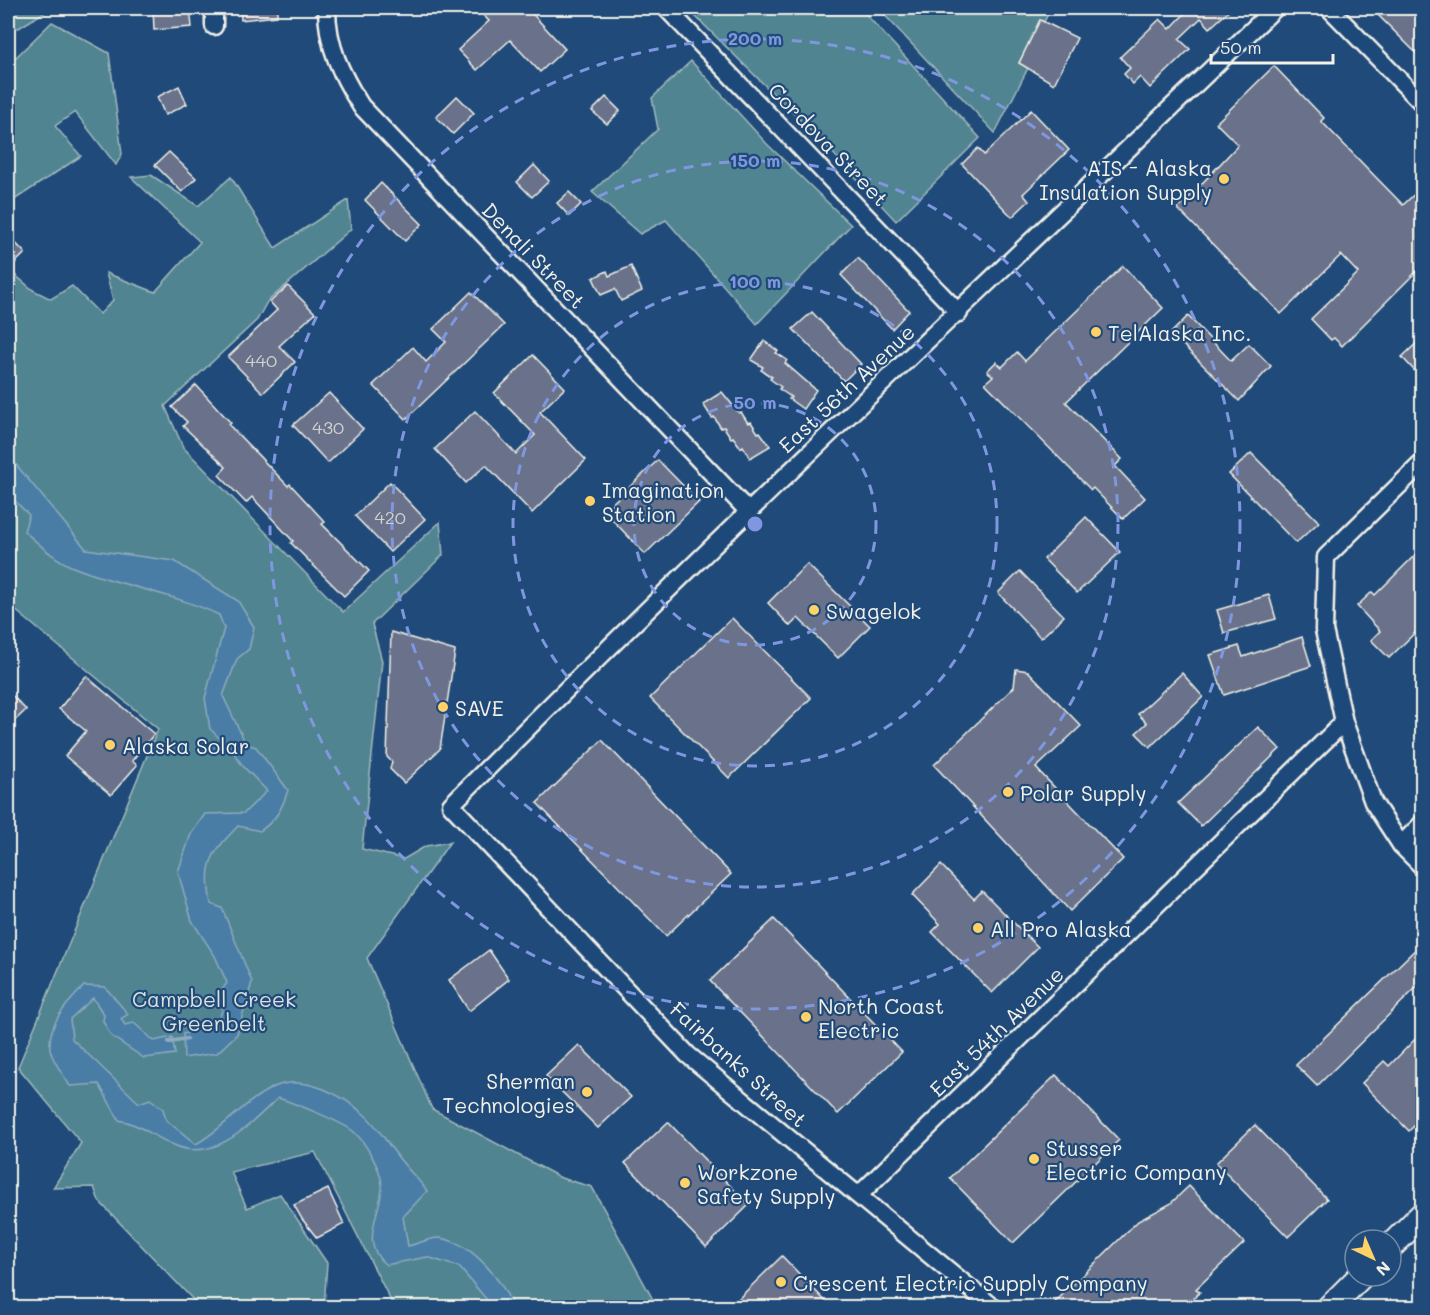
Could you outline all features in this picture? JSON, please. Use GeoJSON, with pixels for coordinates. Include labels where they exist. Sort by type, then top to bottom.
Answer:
{"type":"FeatureCollection","features":[{"type":"Feature","properties":{"kind":"main road"},"geometry":{"type":"LineString","coordinates":[[1403,1234],[1422,1215]]}},
{"type":"Feature","properties":{"kind":"main road"},"geometry":{"type":"LineString","coordinates":[[1329,1308],[1349,1288]]}},
{"type":"Feature","properties":{"kind":"street"},"geometry":{"type":"LineString","coordinates":[[214,8],[214,26]]}},
{"type":"Feature","properties":{"kind":"street","name":"Denali Street"},"geometry":{"type":"LineString","coordinates":[[327,8],[330,44],[342,75],[361,106],[748,511]]}},
{"type":"Feature","properties":{"kind":"street","name":"Cordova Street"},"geometry":{"type":"LineString","coordinates":[[666,8],[959,313]]}},
{"type":"Feature","properties":{"kind":"street","name":"East 56th Avenue"},"geometry":{"type":"LineString","coordinates":[[451,805],[748,511],[959,313],[1275,8]]}},
{"type":"Feature","properties":{"kind":"street"},"geometry":{"type":"LineString","coordinates":[[1329,8],[1422,103]]}},
{"type":"Feature","properties":{"kind":"street"},"geometry":{"type":"LineString","coordinates":[[1422,463],[1326,557],[1324,630],[1344,722],[1373,802],[1401,845],[1422,866]]}},
{"type":"Feature","properties":{"kind":"street","name":"East 54th Avenue"},"geometry":{"type":"LineString","coordinates":[[859,1195],[1344,722]]}},
{"type":"Feature","properties":{"kind":"street","name":"Fairbanks Street"},"geometry":{"type":"LineString","coordinates":[[451,805],[688,1055],[994,1308]]}},
{"type":"Feature","properties":{"kind":"street"},"geometry":{"type":"LineString","coordinates":[[1401,845],[1422,824]]}},
{"type":"Feature","properties":{"kind":"green space"},"geometry":{"type":"Polygon","coordinates":[[[51,8],[19,28],[8,27],[8,11],[51,8]]]}},
{"type":"Feature","properties":{"kind":"green space"},"geometry":{"type":"Polygon","coordinates":[[[687,8],[860,8],[980,138],[896,221],[829,149],[687,8]]]}},
{"type":"Feature","properties":{"kind":"green space"},"geometry":{"type":"Polygon","coordinates":[[[878,8],[1051,8],[1044,22],[1040,20],[1019,63],[1028,68],[995,133],[878,8]]]}},
{"type":"Feature","properties":{"kind":"green space"},"geometry":{"type":"Polygon","coordinates":[[[52,22],[109,53],[122,154],[116,165],[75,112],[55,126],[81,156],[8,204],[8,61],[10,63],[52,22]]]}},
{"type":"Feature","properties":{"kind":"green space"},"geometry":{"type":"Polygon","coordinates":[[[691,61],[767,144],[851,225],[757,324],[666,220],[640,234],[592,192],[658,129],[652,98],[691,61]]]}},
{"type":"Feature","properties":{"kind":"green space","name":"Campbell Creek Greenbelt"},"geometry":{"type":"Polygon","coordinates":[[[151,175],[198,206],[231,177],[275,248],[348,200],[351,229],[267,302],[257,320],[165,406],[183,447],[343,612],[440,522],[443,555],[372,624],[382,661],[362,849],[404,859],[426,846],[450,842],[367,958],[432,1109],[561,1178],[592,1187],[657,1307],[394,1307],[315,1152],[231,1172],[247,1208],[280,1194],[327,1263],[324,1307],[200,1307],[99,1201],[94,1187],[53,1188],[81,1143],[18,1067],[158,729],[8,604],[8,269],[33,290],[51,299],[72,286],[100,314],[113,300],[106,273],[155,292],[200,242],[131,177],[151,175]]]}},
{"type":"Feature","properties":{"kind":"water"},"geometry":{"type":"Polygon","coordinates":[[[8,455],[86,549],[174,561],[238,601],[254,627],[249,649],[237,659],[223,696],[246,744],[256,747],[288,790],[281,808],[270,823],[260,831],[238,826],[211,860],[208,879],[211,904],[222,908],[252,982],[237,1034],[217,1053],[184,1058],[183,1034],[201,1030],[220,1017],[223,1010],[222,990],[227,983],[215,956],[192,921],[178,872],[191,834],[205,814],[244,813],[267,791],[242,765],[233,751],[210,729],[205,698],[224,628],[219,615],[201,607],[73,567],[47,551],[24,531],[29,515],[8,494],[8,455]]]}},
{"type":"Feature","properties":{"kind":"water"},"geometry":{"type":"Polygon","coordinates":[[[84,986],[105,987],[128,1014],[121,1019],[125,1025],[134,1023],[154,1041],[172,1037],[175,1054],[144,1058],[111,1036],[103,1021],[104,1015],[93,998],[70,1019],[72,1039],[139,1103],[150,1099],[163,1109],[166,1120],[196,1144],[263,1093],[286,1083],[298,1083],[323,1089],[357,1108],[376,1127],[427,1191],[403,1217],[408,1246],[440,1238],[464,1247],[493,1274],[513,1307],[493,1307],[459,1267],[427,1257],[386,1265],[378,1256],[372,1238],[382,1188],[380,1174],[373,1158],[359,1137],[340,1123],[278,1098],[231,1138],[204,1149],[189,1149],[174,1145],[134,1124],[119,1120],[99,1084],[70,1086],[53,1057],[50,1039],[60,1014],[84,986]]]}},
{"type":"Feature","properties":{"kind":"building"},"geometry":{"type":"Polygon","coordinates":[[[153,8],[190,8],[192,27],[154,30],[153,8]]]}},
{"type":"Feature","properties":{"kind":"building"},"geometry":{"type":"Polygon","coordinates":[[[240,8],[277,8],[277,16],[241,20],[240,8]]]}},
{"type":"Feature","properties":{"kind":"building"},"geometry":{"type":"Polygon","coordinates":[[[476,8],[527,8],[565,49],[540,72],[510,40],[477,70],[458,50],[489,21],[476,8]]]}},
{"type":"Feature","properties":{"kind":"building"},"geometry":{"type":"Polygon","coordinates":[[[1190,8],[1232,8],[1210,28],[1201,18],[1179,39],[1190,49],[1150,88],[1140,77],[1133,84],[1124,74],[1130,68],[1120,57],[1160,19],[1170,29],[1190,8]]]}},
{"type":"Feature","properties":{"kind":"building"},"geometry":{"type":"Polygon","coordinates":[[[1371,8],[1413,8],[1422,17],[1422,59],[1371,8]]]}},
{"type":"Feature","properties":{"kind":"building"},"geometry":{"type":"Polygon","coordinates":[[[1040,20],[1077,38],[1054,84],[1019,63],[1040,20]]]}},
{"type":"Feature","properties":{"kind":"building"},"geometry":{"type":"Polygon","coordinates":[[[1274,66],[1324,118],[1321,121],[1403,205],[1422,187],[1422,266],[1342,346],[1334,338],[1331,340],[1311,319],[1358,273],[1341,255],[1281,314],[1178,209],[1238,145],[1216,123],[1274,66]]]}},
{"type":"Feature","properties":{"kind":"building"},"geometry":{"type":"Polygon","coordinates":[[[179,86],[187,104],[165,115],[157,97],[179,86]]]}},
{"type":"Feature","properties":{"kind":"building"},"geometry":{"type":"Polygon","coordinates":[[[457,96],[474,113],[453,134],[436,117],[457,96]]]}},
{"type":"Feature","properties":{"kind":"building"},"geometry":{"type":"Polygon","coordinates":[[[606,97],[620,111],[607,124],[592,111],[606,97]]]}},
{"type":"Feature","properties":{"kind":"building"},"geometry":{"type":"Polygon","coordinates":[[[1031,110],[1069,150],[1023,194],[1029,201],[1012,217],[962,164],[978,148],[984,155],[1031,110]]]}},
{"type":"Feature","properties":{"kind":"building"},"geometry":{"type":"Polygon","coordinates":[[[169,152],[196,178],[182,192],[155,165],[169,152]]]}},
{"type":"Feature","properties":{"kind":"building"},"geometry":{"type":"Polygon","coordinates":[[[534,165],[549,181],[532,197],[517,182],[534,165]]]}},
{"type":"Feature","properties":{"kind":"building"},"geometry":{"type":"Polygon","coordinates":[[[381,183],[422,224],[405,241],[365,200],[381,183]]]}},
{"type":"Feature","properties":{"kind":"building"},"geometry":{"type":"Polygon","coordinates":[[[569,192],[581,204],[569,216],[557,203],[569,192]]]}},
{"type":"Feature","properties":{"kind":"building"},"geometry":{"type":"Polygon","coordinates":[[[8,235],[25,253],[8,270],[8,235]]]}},
{"type":"Feature","properties":{"kind":"building"},"geometry":{"type":"Polygon","coordinates":[[[858,258],[909,311],[892,329],[841,275],[858,258]]]}},
{"type":"Feature","properties":{"kind":"building"},"geometry":{"type":"Polygon","coordinates":[[[631,266],[642,291],[621,301],[615,289],[601,295],[593,278],[607,271],[609,276],[631,266]]]}},
{"type":"Feature","properties":{"kind":"building"},"geometry":{"type":"Polygon","coordinates":[[[1123,266],[1163,308],[1066,402],[1122,459],[1115,466],[1145,498],[1123,519],[1093,488],[1091,490],[985,383],[993,376],[987,371],[996,362],[1002,367],[1017,352],[1025,361],[1123,266]]]}},
{"type":"Feature","properties":{"kind":"building"},"geometry":{"type":"Polygon","coordinates":[[[288,286],[315,313],[279,346],[295,362],[263,393],[228,357],[277,310],[270,302],[288,286]]]}},
{"type":"Feature","properties":{"kind":"building"},"geometry":{"type":"Polygon","coordinates":[[[471,292],[504,325],[406,419],[373,385],[413,347],[426,362],[446,342],[433,329],[471,292]]]}},
{"type":"Feature","properties":{"kind":"building"},"geometry":{"type":"Polygon","coordinates":[[[812,312],[861,364],[844,381],[793,329],[812,312]]]}},
{"type":"Feature","properties":{"kind":"building"},"geometry":{"type":"Polygon","coordinates":[[[1188,316],[1231,361],[1249,344],[1271,366],[1239,401],[1171,333],[1188,316]]]}},
{"type":"Feature","properties":{"kind":"building"},"geometry":{"type":"Polygon","coordinates":[[[1422,338],[1422,379],[1402,357],[1422,338]]]}},
{"type":"Feature","properties":{"kind":"building"},"geometry":{"type":"Polygon","coordinates":[[[764,341],[778,351],[776,353],[787,360],[785,363],[816,390],[803,409],[779,389],[781,387],[770,379],[772,377],[761,370],[763,367],[751,360],[764,341]]]}},
{"type":"Feature","properties":{"kind":"building"},"geometry":{"type":"Polygon","coordinates":[[[533,355],[565,388],[540,412],[586,460],[532,513],[486,465],[466,483],[435,449],[475,411],[516,454],[535,435],[494,393],[533,355]]]}},
{"type":"Feature","properties":{"kind":"building"},"geometry":{"type":"Polygon","coordinates":[[[196,385],[231,423],[229,425],[288,486],[290,484],[325,522],[322,524],[369,571],[344,596],[291,543],[293,541],[252,497],[246,503],[219,475],[226,467],[183,426],[187,422],[172,407],[196,385]]]}},
{"type":"Feature","properties":{"kind":"building"},"geometry":{"type":"Polygon","coordinates":[[[722,392],[748,423],[751,422],[758,433],[760,432],[770,446],[750,458],[743,446],[741,448],[724,427],[721,428],[714,417],[712,418],[703,404],[722,392]]]}},
{"type":"Feature","properties":{"kind":"building"},"geometry":{"type":"Polygon","coordinates":[[[329,393],[363,429],[328,463],[293,425],[329,393]]]}},
{"type":"Feature","properties":{"kind":"building"},"geometry":{"type":"Polygon","coordinates":[[[1251,453],[1319,522],[1296,543],[1229,474],[1251,453]]]}},
{"type":"Feature","properties":{"kind":"building","name":"Imagination Station"},"geometry":{"type":"Polygon","coordinates":[[[658,460],[699,502],[645,554],[604,511],[658,460]]]}},
{"type":"Feature","properties":{"kind":"building"},"geometry":{"type":"Polygon","coordinates":[[[390,482],[425,519],[390,552],[355,516],[390,482]]]}},
{"type":"Feature","properties":{"kind":"building"},"geometry":{"type":"Polygon","coordinates":[[[1086,517],[1120,552],[1077,593],[1044,559],[1086,517]]]}},
{"type":"Feature","properties":{"kind":"building"},"geometry":{"type":"Polygon","coordinates":[[[1422,548],[1422,626],[1389,658],[1371,640],[1380,631],[1357,606],[1372,592],[1375,595],[1422,548]]]}},
{"type":"Feature","properties":{"kind":"building","name":"Swagelok"},"geometry":{"type":"Polygon","coordinates":[[[807,564],[870,626],[838,658],[798,618],[790,626],[768,603],[807,564]]]}},
{"type":"Feature","properties":{"kind":"building"},"geometry":{"type":"Polygon","coordinates":[[[1020,571],[1064,616],[1041,638],[998,593],[1020,571]]]}},
{"type":"Feature","properties":{"kind":"building"},"geometry":{"type":"Polygon","coordinates":[[[1269,595],[1276,619],[1224,633],[1217,610],[1269,595]]]}},
{"type":"Feature","properties":{"kind":"building"},"geometry":{"type":"Polygon","coordinates":[[[732,618],[811,698],[729,778],[650,698],[732,618]]]}},
{"type":"Feature","properties":{"kind":"building"},"geometry":{"type":"Polygon","coordinates":[[[391,632],[455,651],[440,749],[404,783],[390,769],[392,762],[387,757],[391,632]]]}},
{"type":"Feature","properties":{"kind":"building"},"geometry":{"type":"Polygon","coordinates":[[[1302,637],[1311,666],[1224,695],[1210,655],[1239,646],[1243,657],[1302,637]]]}},
{"type":"Feature","properties":{"kind":"building","name":"Polar Supply"},"geometry":{"type":"Polygon","coordinates":[[[1016,669],[1028,671],[1081,726],[1036,768],[1123,859],[1070,911],[934,765],[1014,687],[1016,669]]]}},
{"type":"Feature","properties":{"kind":"building"},"geometry":{"type":"Polygon","coordinates":[[[1182,673],[1203,697],[1150,747],[1136,733],[1147,723],[1138,714],[1182,673]]]}},
{"type":"Feature","properties":{"kind":"building","name":"Alaska Solar"},"geometry":{"type":"Polygon","coordinates":[[[86,676],[154,734],[132,761],[137,765],[111,795],[65,756],[86,731],[59,709],[86,676]]]}},
{"type":"Feature","properties":{"kind":"building"},"geometry":{"type":"Polygon","coordinates":[[[8,691],[26,710],[8,727],[8,691]]]}},
{"type":"Feature","properties":{"kind":"building"},"geometry":{"type":"Polygon","coordinates":[[[1258,727],[1280,749],[1201,826],[1178,803],[1258,727]]]}},
{"type":"Feature","properties":{"kind":"building"},"geometry":{"type":"Polygon","coordinates":[[[602,740],[731,874],[666,936],[537,803],[602,740]]]}},
{"type":"Feature","properties":{"kind":"building","name":"All Pro Alaska"},"geometry":{"type":"Polygon","coordinates":[[[941,865],[974,899],[982,891],[1038,947],[992,993],[932,932],[940,924],[912,895],[941,865]]]}},
{"type":"Feature","properties":{"kind":"building","name":"North Coast Electric"},"geometry":{"type":"Polygon","coordinates":[[[774,919],[902,1052],[838,1114],[710,981],[774,919]]]}},
{"type":"Feature","properties":{"kind":"building"},"geometry":{"type":"Polygon","coordinates":[[[1422,943],[1422,982],[1317,1086],[1296,1065],[1422,943]]]}},
{"type":"Feature","properties":{"kind":"building"},"geometry":{"type":"Polygon","coordinates":[[[489,950],[509,979],[469,1011],[449,980],[489,950]]]}},
{"type":"Feature","properties":{"kind":"building"},"geometry":{"type":"Polygon","coordinates":[[[1422,1032],[1422,1118],[1409,1131],[1362,1083],[1384,1061],[1389,1066],[1422,1032]]]}},
{"type":"Feature","properties":{"kind":"building"},"geometry":{"type":"Polygon","coordinates":[[[579,1045],[631,1097],[598,1128],[546,1076],[579,1045]]]}},
{"type":"Feature","properties":{"kind":"building","name":"Stusser Electric Company"},"geometry":{"type":"Polygon","coordinates":[[[1056,1075],[1119,1140],[1013,1243],[950,1178],[1056,1075]]]}},
{"type":"Feature","properties":{"kind":"building","name":"Workzone Safety Supply"},"geometry":{"type":"Polygon","coordinates":[[[668,1122],[749,1205],[706,1247],[625,1163],[668,1122]]]}},
{"type":"Feature","properties":{"kind":"building"},"geometry":{"type":"Polygon","coordinates":[[[1255,1125],[1327,1199],[1288,1237],[1216,1163],[1255,1125]]]}},
{"type":"Feature","properties":{"kind":"building"},"geometry":{"type":"Polygon","coordinates":[[[1189,1186],[1244,1243],[1196,1289],[1200,1292],[1184,1308],[1049,1308],[1138,1221],[1170,1204],[1189,1186]]]}},
{"type":"Feature","properties":{"kind":"building"},"geometry":{"type":"Polygon","coordinates":[[[328,1189],[344,1224],[317,1238],[294,1205],[328,1189]]]}},
{"type":"Feature","properties":{"kind":"building","name":"Crescent Electric Supply Company"},"geometry":{"type":"Polygon","coordinates":[[[782,1256],[832,1308],[729,1308],[782,1256]]]}},
{"type":"Feature","properties":{"kind":"waterway"},"geometry":{"type":"LineString","coordinates":[[169,1042],[187,1039]]}},
{"type":"Feature","properties":{"kind":"place","name":"AIS - Alaska Insulation Supply"},"geometry":{"type":"Point","coordinates":[1224,179]}},
{"type":"Feature","properties":{"kind":"place","name":"TelAlaska Inc."},"geometry":{"type":"Point","coordinates":[1096,332]}},
{"type":"Feature","properties":{"kind":"place","name":"Imagination Station"},"geometry":{"type":"Point","coordinates":[590,501]}},
{"type":"Feature","properties":{"kind":"place","name":"Swagelok"},"geometry":{"type":"Point","coordinates":[814,610]}},
{"type":"Feature","properties":{"kind":"place","name":"SAVE"},"geometry":{"type":"Point","coordinates":[443,707]}},
{"type":"Feature","properties":{"kind":"place","name":"Alaska Solar"},"geometry":{"type":"Point","coordinates":[110,745]}},
{"type":"Feature","properties":{"kind":"place","name":"Polar Supply"},"geometry":{"type":"Point","coordinates":[1008,792]}},
{"type":"Feature","properties":{"kind":"place","name":"All Pro Alaska"},"geometry":{"type":"Point","coordinates":[978,928]}},
{"type":"Feature","properties":{"kind":"place","name":"North Coast Electric"},"geometry":{"type":"Point","coordinates":[806,1017]}},
{"type":"Feature","properties":{"kind":"place","name":"Sherman Technologies"},"geometry":{"type":"Point","coordinates":[587,1092]}},
{"type":"Feature","properties":{"kind":"place","name":"Stusser Electric Company"},"geometry":{"type":"Point","coordinates":[1034,1159]}},
{"type":"Feature","properties":{"kind":"place","name":"Workzone Safety Supply"},"geometry":{"type":"Point","coordinates":[685,1183]}},
{"type":"Feature","properties":{"kind":"place","name":"Crescent Electric Supply Company"},"geometry":{"type":"Point","coordinates":[781,1282]}}]}
